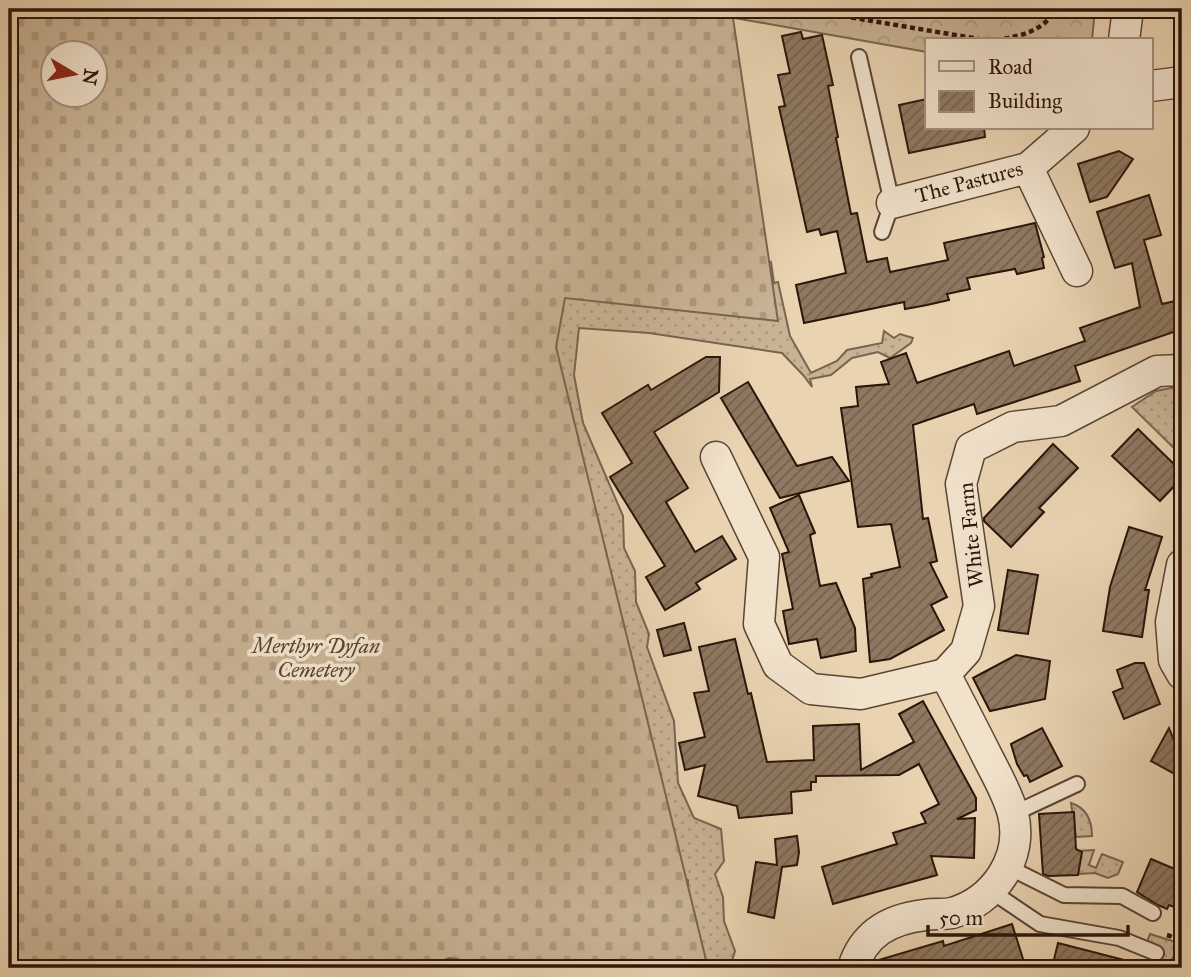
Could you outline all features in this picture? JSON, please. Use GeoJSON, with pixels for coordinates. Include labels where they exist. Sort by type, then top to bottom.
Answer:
{"type":"FeatureCollection","features":[{"type":"Feature","properties":{"kind":"street"},"geometry":{"type":"LineString","coordinates":[[1124,38],[1128,9]]}},
{"type":"Feature","properties":{"kind":"street"},"geometry":{"type":"LineString","coordinates":[[1152,86],[1182,82]]}},
{"type":"Feature","properties":{"kind":"street","name":"The Pastures"},"geometry":{"type":"LineString","coordinates":[[892,203],[1028,168],[1072,130]]}},
{"type":"Feature","properties":{"kind":"street"},"geometry":{"type":"LineString","coordinates":[[1028,168],[1077,271]]}},
{"type":"Feature","properties":{"kind":"street","name":"White Farm"},"geometry":{"type":"LineString","coordinates":[[945,674],[966,651],[979,606],[961,484],[971,448],[1013,427],[1061,421],[1157,371],[1182,370]]}},
{"type":"Feature","properties":{"kind":"street"},"geometry":{"type":"LineString","coordinates":[[716,457],[764,557],[759,624],[778,665],[811,690],[861,694],[945,674],[1002,786],[1013,814],[1016,834],[1008,867],[991,891],[951,913],[925,915],[895,921],[885,926],[876,932],[858,953],[853,968]]}},
{"type":"Feature","properties":{"kind":"street"},"geometry":{"type":"LineString","coordinates":[[1182,565],[1171,622],[1174,660],[1182,674]]}},
{"type":"Feature","properties":{"kind":"lane"},"geometry":{"type":"LineString","coordinates":[[859,57],[892,203],[883,232]]}},
{"type":"Feature","properties":{"kind":"lane"},"geometry":{"type":"LineString","coordinates":[[1013,814],[1077,784]]}},
{"type":"Feature","properties":{"kind":"lane"},"geometry":{"type":"LineString","coordinates":[[1008,867],[1064,895],[1122,896],[1153,913]]}},
{"type":"Feature","properties":{"kind":"lane"},"geometry":{"type":"LineString","coordinates":[[991,891],[1040,924],[1119,938],[1156,953]]}},
{"type":"Feature","properties":{"kind":"path"},"geometry":{"type":"LineString","coordinates":[[801,9],[973,38]]}},
{"type":"Feature","properties":{"kind":"path"},"geometry":{"type":"LineString","coordinates":[[1009,38],[1028,35],[1052,16],[1056,9]]}},
{"type":"Feature","properties":{"kind":"path"},"geometry":{"type":"LineString","coordinates":[[1170,937],[1182,940]]}},
{"type":"Feature","properties":{"kind":"green space","name":"Merthyr Dyfan Cemetery"},"geometry":{"type":"Polygon","coordinates":[[[9,9],[684,9],[733,18],[778,321],[565,298],[556,347],[708,968],[512,968],[449,958],[425,968],[9,968],[9,9]]]}},
{"type":"Feature","properties":{"kind":"green space"},"geometry":{"type":"Polygon","coordinates":[[[684,9],[1095,9],[1092,38],[925,38],[925,52],[684,9]]]}},
{"type":"Feature","properties":{"kind":"green space"},"geometry":{"type":"Polygon","coordinates":[[[771,262],[774,283],[778,282],[790,336],[811,373],[837,361],[847,350],[882,343],[884,331],[894,338],[900,334],[913,338],[911,343],[890,358],[878,352],[852,358],[831,375],[810,379],[812,387],[782,353],[649,333],[579,328],[574,375],[583,423],[623,516],[624,548],[635,571],[636,602],[649,634],[647,647],[674,721],[678,783],[694,818],[721,829],[724,861],[715,874],[723,897],[724,921],[735,951],[730,968],[678,968],[688,910],[688,880],[673,872],[547,340],[558,291],[758,268],[771,262]]]}},
{"type":"Feature","properties":{"kind":"green space"},"geometry":{"type":"Polygon","coordinates":[[[1182,387],[1182,456],[1132,407],[1156,391],[1182,387]]]}},
{"type":"Feature","properties":{"kind":"green space"},"geometry":{"type":"Polygon","coordinates":[[[1071,803],[1081,808],[1088,816],[1092,836],[1076,837],[1071,803]]]}},
{"type":"Feature","properties":{"kind":"green space"},"geometry":{"type":"Polygon","coordinates":[[[1094,850],[1089,865],[1096,868],[1102,854],[1123,862],[1118,874],[1108,878],[1095,873],[1078,874],[1076,851],[1094,850]]]}},
{"type":"Feature","properties":{"kind":"green space"},"geometry":{"type":"Polygon","coordinates":[[[1150,934],[1182,944],[1182,954],[1176,954],[1167,965],[1155,960],[1159,947],[1147,942],[1150,934]]]}},
{"type":"Feature","properties":{"kind":"building"},"geometry":{"type":"Polygon","coordinates":[[[801,32],[803,39],[822,35],[833,85],[828,86],[851,214],[857,213],[867,262],[887,258],[890,272],[948,260],[944,243],[1035,223],[1044,257],[1044,268],[1017,274],[1015,269],[967,278],[970,289],[947,294],[949,300],[905,309],[904,302],[804,323],[796,285],[846,273],[837,231],[821,235],[819,229],[807,232],[779,107],[785,106],[778,75],[790,73],[782,36],[801,32]]]}},
{"type":"Feature","properties":{"kind":"building"},"geometry":{"type":"Polygon","coordinates":[[[925,99],[925,130],[984,130],[985,137],[909,153],[899,105],[925,99]]]}},
{"type":"Feature","properties":{"kind":"building"},"geometry":{"type":"Polygon","coordinates":[[[1119,151],[1133,159],[1107,197],[1090,202],[1078,164],[1119,151]]]}},
{"type":"Feature","properties":{"kind":"building"},"geometry":{"type":"Polygon","coordinates":[[[1149,195],[1161,235],[1144,240],[1162,304],[1175,301],[1176,310],[1182,309],[1182,329],[1075,366],[1080,381],[977,414],[974,404],[913,425],[923,519],[928,518],[937,561],[930,563],[947,597],[931,605],[944,630],[890,659],[870,662],[863,579],[872,577],[871,574],[900,567],[891,524],[858,527],[841,408],[858,406],[856,387],[889,384],[881,362],[906,353],[917,383],[1009,351],[1014,366],[1085,341],[1080,328],[1140,307],[1132,263],[1115,268],[1097,212],[1149,195]]]}},
{"type":"Feature","properties":{"kind":"building"},"geometry":{"type":"Polygon","coordinates":[[[706,357],[720,357],[719,392],[654,432],[688,488],[666,502],[695,552],[722,536],[736,559],[696,583],[700,589],[665,610],[646,577],[665,566],[610,477],[632,463],[602,413],[648,385],[651,390],[706,357]]]}},
{"type":"Feature","properties":{"kind":"building"},"geometry":{"type":"Polygon","coordinates":[[[748,382],[797,466],[832,457],[849,481],[780,498],[721,398],[748,382]]]}},
{"type":"Feature","properties":{"kind":"building"},"geometry":{"type":"Polygon","coordinates":[[[1138,429],[1182,472],[1182,478],[1160,501],[1112,456],[1138,429]]]}},
{"type":"Feature","properties":{"kind":"building"},"geometry":{"type":"Polygon","coordinates":[[[1053,444],[1078,468],[1039,508],[1044,512],[1011,547],[984,518],[1053,444]]]}},
{"type":"Feature","properties":{"kind":"building"},"geometry":{"type":"Polygon","coordinates":[[[799,495],[815,533],[810,535],[820,586],[836,583],[855,628],[856,651],[821,658],[817,639],[789,644],[783,611],[793,609],[782,554],[789,552],[770,508],[799,495]]]}},
{"type":"Feature","properties":{"kind":"building"},"geometry":{"type":"Polygon","coordinates":[[[1129,527],[1162,537],[1145,590],[1149,590],[1142,637],[1103,631],[1110,587],[1129,527]]]}},
{"type":"Feature","properties":{"kind":"building"},"geometry":{"type":"Polygon","coordinates":[[[1008,570],[1038,575],[1028,634],[998,630],[1008,570]]]}},
{"type":"Feature","properties":{"kind":"building"},"geometry":{"type":"Polygon","coordinates":[[[684,623],[691,650],[664,656],[657,630],[684,623]]]}},
{"type":"Feature","properties":{"kind":"building"},"geometry":{"type":"Polygon","coordinates":[[[735,639],[767,762],[814,760],[813,726],[859,724],[861,770],[914,742],[899,714],[923,701],[976,798],[976,810],[957,819],[975,818],[974,858],[931,856],[937,875],[833,904],[822,867],[897,844],[893,833],[926,823],[921,813],[939,804],[919,764],[899,775],[816,776],[816,782],[811,782],[811,790],[791,792],[792,813],[739,818],[737,806],[698,796],[705,765],[685,770],[679,743],[705,737],[694,693],[709,691],[699,647],[735,639]]]}},
{"type":"Feature","properties":{"kind":"building"},"geometry":{"type":"Polygon","coordinates":[[[1016,655],[1050,661],[1045,699],[990,711],[973,678],[1016,655]]]}},
{"type":"Feature","properties":{"kind":"building"},"geometry":{"type":"Polygon","coordinates":[[[1135,663],[1144,663],[1160,704],[1124,719],[1113,692],[1123,688],[1117,670],[1135,663]]]}},
{"type":"Feature","properties":{"kind":"building"},"geometry":{"type":"Polygon","coordinates":[[[1042,728],[1062,766],[1030,782],[1017,764],[1011,744],[1042,728]]]}},
{"type":"Feature","properties":{"kind":"building"},"geometry":{"type":"Polygon","coordinates":[[[1169,728],[1182,761],[1182,778],[1151,761],[1169,728]]]}},
{"type":"Feature","properties":{"kind":"building"},"geometry":{"type":"Polygon","coordinates":[[[1074,812],[1076,849],[1082,852],[1078,875],[1043,874],[1039,814],[1074,812]]]}},
{"type":"Feature","properties":{"kind":"building"},"geometry":{"type":"Polygon","coordinates":[[[797,836],[797,865],[782,867],[774,918],[748,912],[756,862],[777,865],[775,839],[797,836]]]}},
{"type":"Feature","properties":{"kind":"building"},"geometry":{"type":"Polygon","coordinates":[[[1151,859],[1182,872],[1182,895],[1177,908],[1169,905],[1167,909],[1137,892],[1151,859]]]}},
{"type":"Feature","properties":{"kind":"building"},"geometry":{"type":"Polygon","coordinates":[[[1012,924],[1024,962],[1002,968],[872,968],[875,961],[943,941],[944,946],[1012,924]]]}},
{"type":"Feature","properties":{"kind":"building"},"geometry":{"type":"Polygon","coordinates":[[[1058,943],[1128,961],[1127,968],[1052,968],[1058,943]]]}}]}
